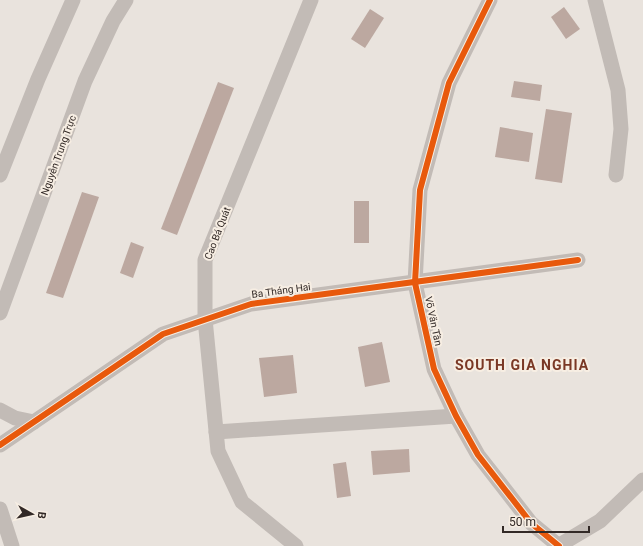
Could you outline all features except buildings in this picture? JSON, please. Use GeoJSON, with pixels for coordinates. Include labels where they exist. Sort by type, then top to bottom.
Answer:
{"type":"FeatureCollection","features":[{"type":"Feature","properties":{"kind":"street"},"geometry":{"type":"LineString","coordinates":[[0,175],[38,79],[73,0]]}},
{"type":"Feature","properties":{"kind":"street","name":"Nguyễn Trung Trực"},"geometry":{"type":"LineString","coordinates":[[0,313],[85,81],[113,21],[126,0]]}},
{"type":"Feature","properties":{"kind":"street","name":"Cao Bá Quát"},"geometry":{"type":"LineString","coordinates":[[296,546],[242,502],[218,451],[205,319],[205,260],[311,0]]}},
{"type":"Feature","properties":{"kind":"street","name":"Võ Văn Tần"},"geometry":{"type":"LineString","coordinates":[[490,0],[449,83],[420,190],[415,283],[434,369],[456,416],[478,455],[531,523],[558,546]]}},
{"type":"Feature","properties":{"kind":"street"},"geometry":{"type":"LineString","coordinates":[[595,0],[618,90],[621,129],[616,175]]}},
{"type":"Feature","properties":{"kind":"street","name":"Ba Tháng Hai"},"geometry":{"type":"LineString","coordinates":[[0,445],[163,334],[251,304],[578,260]]}},
{"type":"Feature","properties":{"kind":"street"},"geometry":{"type":"LineString","coordinates":[[0,410],[15,418],[34,422]]}},
{"type":"Feature","properties":{"kind":"street"},"geometry":{"type":"LineString","coordinates":[[216,432],[456,416]]}},
{"type":"Feature","properties":{"kind":"street"},"geometry":{"type":"LineString","coordinates":[[558,546],[600,521],[643,480]]}},
{"type":"Feature","properties":{"kind":"street"},"geometry":{"type":"LineString","coordinates":[[0,509],[12,546]]}},
{"type":"Feature","properties":{"kind":"cycle path"},"geometry":{"type":"LineString","coordinates":[[490,0],[449,83],[420,190],[415,283],[434,369],[456,416],[478,455],[531,523],[559,546]]}},
{"type":"Feature","properties":{"kind":"cycle path"},"geometry":{"type":"LineString","coordinates":[[0,445],[163,334],[251,304],[578,260]]}},
{"type":"Feature","properties":{"kind":"district","name":"SOUTH GIA NGHIA"},"geometry":{"type":"Point","coordinates":[522,365]}}]}
